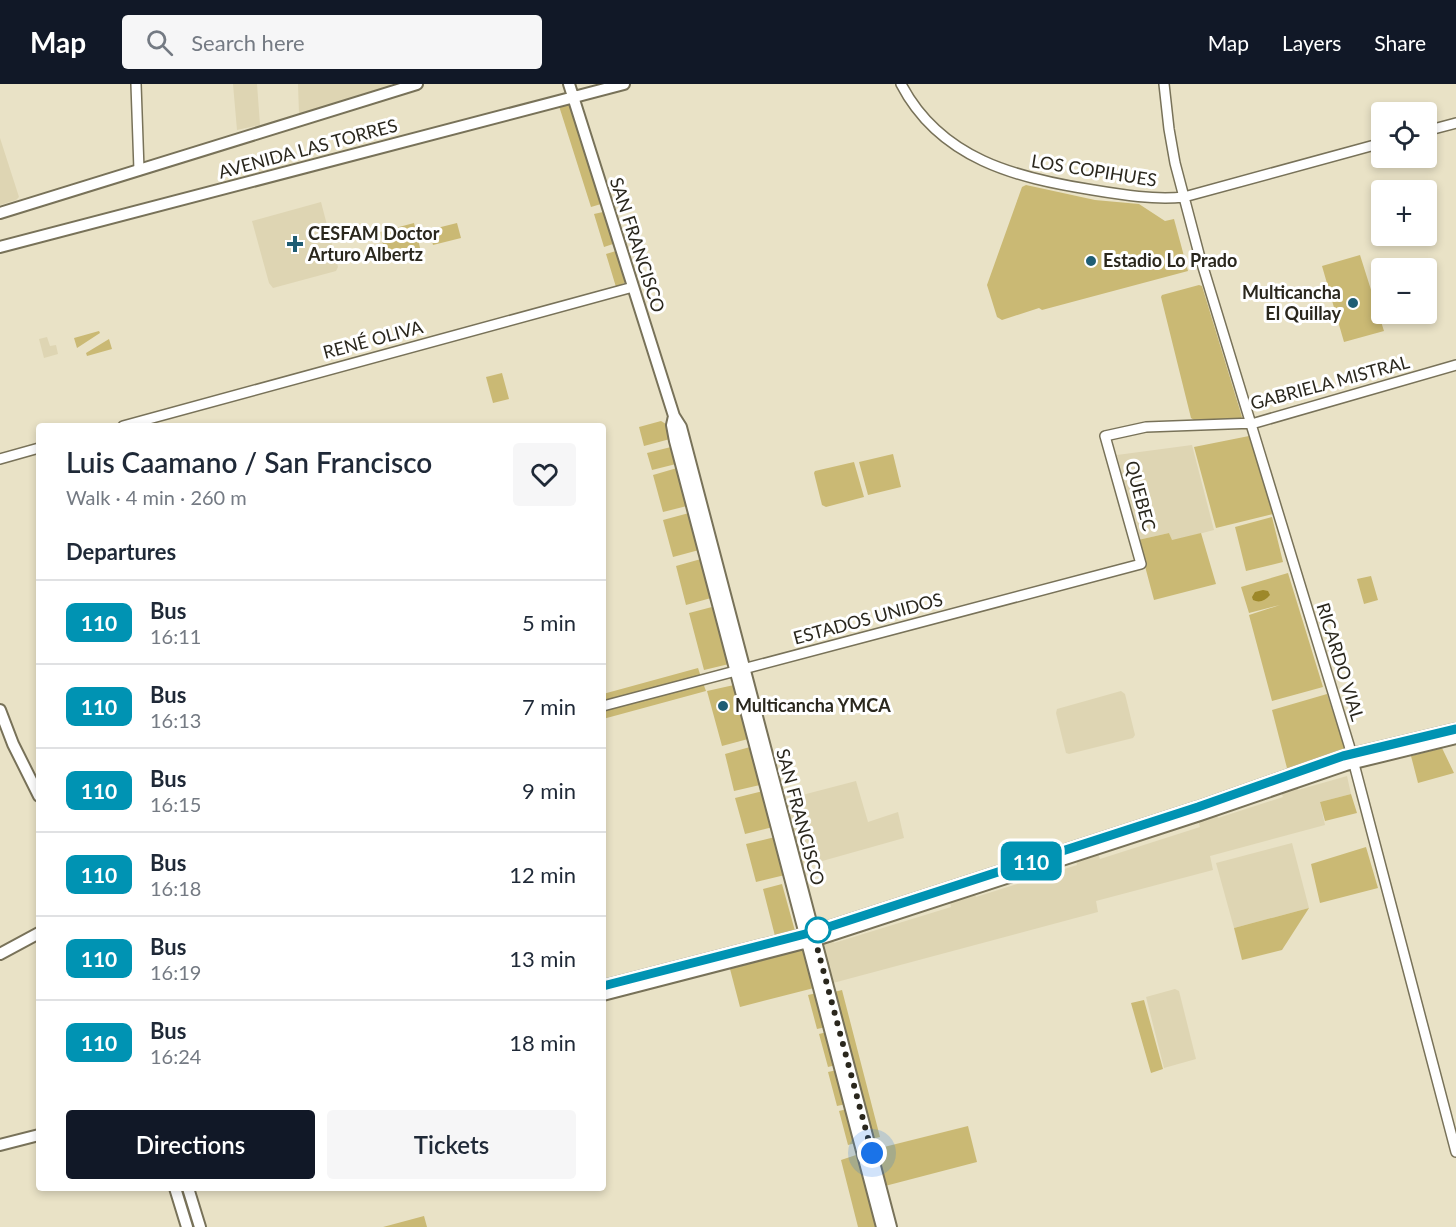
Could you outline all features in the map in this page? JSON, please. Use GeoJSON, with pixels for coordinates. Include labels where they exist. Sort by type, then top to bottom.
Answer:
{"type":"FeatureCollection","features":[{"type":"Feature","properties":{"kind":"main road"},"geometry":{"type":"LineString","coordinates":[[0,213],[417,84]]}},
{"type":"Feature","properties":{"kind":"main road","name":"SAN FRANCISCO"},"geometry":{"type":"LineString","coordinates":[[570,84],[674,416],[681,427],[740,670],[810,937],[882,1227]]}},
{"type":"Feature","properties":{"kind":"main road","name":"AVENIDA LAS TORRES"},"geometry":{"type":"LineString","coordinates":[[0,247],[624,84]]}},
{"type":"Feature","properties":{"kind":"main road"},"geometry":{"type":"LineString","coordinates":[[0,710],[13,744],[36,790]]}},
{"type":"Feature","properties":{"kind":"main road"},"geometry":{"type":"LineString","coordinates":[[606,994],[810,937],[1190,819],[1353,758],[1456,729]]}},
{"type":"Feature","properties":{"kind":"main road"},"geometry":{"type":"LineString","coordinates":[[1353,758],[1456,738]]}},
{"type":"Feature","properties":{"kind":"main road"},"geometry":{"type":"LineString","coordinates":[[0,954],[36,935]]}},
{"type":"Feature","properties":{"kind":"main road"},"geometry":{"type":"LineString","coordinates":[[606,985],[810,937]]}},
{"type":"Feature","properties":{"kind":"main road","name":"SAN FRANCISCO"},"geometry":{"type":"LineString","coordinates":[[810,937],[891,1227]]}},
{"type":"Feature","properties":{"kind":"main road"},"geometry":{"type":"LineString","coordinates":[[0,1145],[36,1136]]}},
{"type":"Feature","properties":{"kind":"main road"},"geometry":{"type":"LineString","coordinates":[[176,1191],[187,1227]]}},
{"type":"Feature","properties":{"kind":"main road"},"geometry":{"type":"LineString","coordinates":[[189,1191],[200,1227]]}},
{"type":"Feature","properties":{"kind":"street"},"geometry":{"type":"LineString","coordinates":[[136,84],[139,170]]}},
{"type":"Feature","properties":{"kind":"street","name":"LOS COPIHUES"},"geometry":{"type":"LineString","coordinates":[[901,84],[920,113],[938,132],[968,153],[1007,172],[1053,184],[1121,195],[1156,198],[1184,197],[1371,146]]}},
{"type":"Feature","properties":{"kind":"street","name":"RICARDO VIAL"},"geometry":{"type":"LineString","coordinates":[[1164,84],[1169,129],[1199,254],[1353,758],[1456,1152]]}},
{"type":"Feature","properties":{"kind":"street"},"geometry":{"type":"LineString","coordinates":[[1437,128],[1456,123]]}},
{"type":"Feature","properties":{"kind":"street","name":"RENÉ OLIVA"},"geometry":{"type":"LineString","coordinates":[[134,423],[633,286]]}},
{"type":"Feature","properties":{"kind":"street","name":"GABRIELA MISTRAL"},"geometry":{"type":"LineString","coordinates":[[1105,436],[1146,428],[1250,423],[1456,366]]}},
{"type":"Feature","properties":{"kind":"street","name":"QUEBEC"},"geometry":{"type":"LineString","coordinates":[[1105,436],[1141,564]]}},
{"type":"Feature","properties":{"kind":"street"},"geometry":{"type":"LineString","coordinates":[[0,459],[36,449]]}},
{"type":"Feature","properties":{"kind":"street","name":"ESTADOS UNIDOS"},"geometry":{"type":"LineString","coordinates":[[606,705],[1141,564]]}},
{"type":"Feature","properties":{"kind":"shaded area"},"geometry":{"type":"Polygon","coordinates":[[[233,84],[257,84],[260,125],[237,130],[233,84]]]}},
{"type":"Feature","properties":{"kind":"shaded area"},"geometry":{"type":"Polygon","coordinates":[[[298,84],[391,84],[391,87],[299,114],[298,84]]]}},
{"type":"Feature","properties":{"kind":"shaded area"},"geometry":{"type":"Polygon","coordinates":[[[571,103],[602,200],[601,204],[591,207],[559,106],[571,103]]]}},
{"type":"Feature","properties":{"kind":"shaded area"},"geometry":{"type":"Polygon","coordinates":[[[0,138],[19,197],[0,205],[0,138]]]}},
{"type":"Feature","properties":{"kind":"shaded area","name":"Estadio Lo Prado"},"geometry":{"type":"Polygon","coordinates":[[[1026,185],[1095,200],[1139,204],[1165,221],[1174,219],[1188,271],[1042,310],[1039,308],[1002,320],[997,317],[987,285],[1022,187],[1026,185]]]}},
{"type":"Feature","properties":{"kind":"shaded area","name":"CESFAM Doctor Arturo Albertz"},"geometry":{"type":"Polygon","coordinates":[[[321,202],[338,267],[336,271],[273,288],[269,283],[252,221],[321,202]]]}},
{"type":"Feature","properties":{"kind":"shaded area"},"geometry":{"type":"Polygon","coordinates":[[[606,213],[615,241],[604,247],[594,214],[606,213]]]}},
{"type":"Feature","properties":{"kind":"shaded area"},"geometry":{"type":"Polygon","coordinates":[[[414,223],[421,252],[387,261],[380,232],[414,223]]]}},
{"type":"Feature","properties":{"kind":"shaded area"},"geometry":{"type":"Polygon","coordinates":[[[457,223],[461,238],[433,245],[429,230],[457,223]]]}},
{"type":"Feature","properties":{"kind":"shaded area"},"geometry":{"type":"Polygon","coordinates":[[[619,252],[628,281],[616,287],[606,254],[619,252]]]}},
{"type":"Feature","properties":{"kind":"shaded area"},"geometry":{"type":"Polygon","coordinates":[[[1360,255],[1371,290],[1371,324],[1382,324],[1384,331],[1344,342],[1322,266],[1360,255]]]}},
{"type":"Feature","properties":{"kind":"shaded area"},"geometry":{"type":"Polygon","coordinates":[[[1202,286],[1242,417],[1240,419],[1194,420],[1191,418],[1161,297],[1202,286]]]}},
{"type":"Feature","properties":{"kind":"shaded area"},"geometry":{"type":"Polygon","coordinates":[[[99,331],[100,333],[77,348],[74,338],[99,331]]]}},
{"type":"Feature","properties":{"kind":"shaded area"},"geometry":{"type":"Polygon","coordinates":[[[47,337],[50,346],[56,345],[58,354],[44,358],[39,339],[47,337]]]}},
{"type":"Feature","properties":{"kind":"shaded area"},"geometry":{"type":"Polygon","coordinates":[[[109,339],[112,349],[87,356],[86,353],[109,339]]]}},
{"type":"Feature","properties":{"kind":"shaded area"},"geometry":{"type":"Polygon","coordinates":[[[502,373],[509,399],[493,403],[486,377],[502,373]]]}},
{"type":"Feature","properties":{"kind":"shaded area"},"geometry":{"type":"Polygon","coordinates":[[[661,421],[666,424],[670,439],[644,446],[639,427],[661,421]]]}},
{"type":"Feature","properties":{"kind":"shaded area"},"geometry":{"type":"Polygon","coordinates":[[[1249,436],[1273,514],[1216,528],[1194,447],[1249,436]]]}},
{"type":"Feature","properties":{"kind":"shaded area"},"geometry":{"type":"Polygon","coordinates":[[[1192,445],[1214,530],[1172,541],[1169,533],[1138,540],[1117,455],[1192,445]]]}},
{"type":"Feature","properties":{"kind":"shaded area"},"geometry":{"type":"Polygon","coordinates":[[[671,447],[676,464],[652,470],[647,453],[671,447]]]}},
{"type":"Feature","properties":{"kind":"shaded area"},"geometry":{"type":"Polygon","coordinates":[[[893,454],[901,487],[868,495],[859,462],[893,454]]]}},
{"type":"Feature","properties":{"kind":"shaded area"},"geometry":{"type":"Polygon","coordinates":[[[854,462],[864,497],[826,507],[822,505],[815,471],[854,462]]]}},
{"type":"Feature","properties":{"kind":"shaded area"},"geometry":{"type":"Polygon","coordinates":[[[677,468],[687,506],[663,512],[653,475],[677,468]]]}},
{"type":"Feature","properties":{"kind":"shaded area"},"geometry":{"type":"Polygon","coordinates":[[[689,513],[699,550],[673,557],[663,520],[689,513]]]}},
{"type":"Feature","properties":{"kind":"shaded area"},"geometry":{"type":"Polygon","coordinates":[[[1272,517],[1283,562],[1246,571],[1235,527],[1272,517]]]}},
{"type":"Feature","properties":{"kind":"shaded area"},"geometry":{"type":"Polygon","coordinates":[[[1169,533],[1172,540],[1201,533],[1216,584],[1154,600],[1138,540],[1169,533]]]}},
{"type":"Feature","properties":{"kind":"shaded area"},"geometry":{"type":"Polygon","coordinates":[[[701,559],[711,598],[686,605],[676,566],[701,559]]]}},
{"type":"Feature","properties":{"kind":"shaded area"},"geometry":{"type":"Polygon","coordinates":[[[1288,573],[1323,687],[1272,701],[1249,615],[1280,605],[1249,613],[1241,587],[1288,573]]]}},
{"type":"Feature","properties":{"kind":"shaded area"},"geometry":{"type":"Polygon","coordinates":[[[1371,576],[1378,600],[1364,604],[1357,579],[1371,576]]]}},
{"type":"Feature","properties":{"kind":"shaded area"},"geometry":{"type":"Polygon","coordinates":[[[1268,591],[1270,595],[1262,601],[1253,600],[1255,592],[1268,591]]]}},
{"type":"Feature","properties":{"kind":"shaded area"},"geometry":{"type":"Polygon","coordinates":[[[712,607],[729,664],[704,670],[689,613],[712,607]]]}},
{"type":"Feature","properties":{"kind":"shaded area"},"geometry":{"type":"Polygon","coordinates":[[[698,668],[701,677],[606,703],[606,693],[698,668]]]}},
{"type":"Feature","properties":{"kind":"shaded area"},"geometry":{"type":"Polygon","coordinates":[[[703,683],[706,691],[606,718],[606,708],[703,683]]]}},
{"type":"Feature","properties":{"kind":"shaded area"},"geometry":{"type":"Polygon","coordinates":[[[734,685],[748,739],[722,746],[707,691],[734,685]]]}},
{"type":"Feature","properties":{"kind":"shaded area"},"geometry":{"type":"Polygon","coordinates":[[[1121,691],[1125,694],[1135,735],[1133,738],[1066,753],[1057,709],[1121,691]]]}},
{"type":"Feature","properties":{"kind":"shaded area"},"geometry":{"type":"Polygon","coordinates":[[[1327,694],[1346,751],[1288,772],[1272,710],[1327,694]]]}},
{"type":"Feature","properties":{"kind":"shaded area"},"geometry":{"type":"Polygon","coordinates":[[[750,747],[760,785],[734,791],[725,754],[750,747]]]}},
{"type":"Feature","properties":{"kind":"shaded area"},"geometry":{"type":"Polygon","coordinates":[[[1442,748],[1454,773],[1418,783],[1411,756],[1442,748]]]}},
{"type":"Feature","properties":{"kind":"shaded area"},"geometry":{"type":"Polygon","coordinates":[[[1347,776],[1351,794],[1320,802],[1325,825],[1210,856],[1213,870],[1096,901],[1098,912],[833,983],[822,941],[832,938],[834,943],[951,907],[950,902],[974,893],[976,897],[1077,865],[1076,860],[1098,854],[1100,859],[1200,827],[1198,820],[1216,814],[1218,818],[1283,797],[1281,792],[1297,786],[1298,790],[1347,776]]]}},
{"type":"Feature","properties":{"kind":"shaded area"},"geometry":{"type":"Polygon","coordinates":[[[856,781],[868,822],[898,812],[904,838],[801,867],[783,800],[856,781]]]}},
{"type":"Feature","properties":{"kind":"shaded area"},"geometry":{"type":"Polygon","coordinates":[[[763,791],[773,827],[745,834],[735,798],[763,791]]]}},
{"type":"Feature","properties":{"kind":"shaded area"},"geometry":{"type":"Polygon","coordinates":[[[1351,794],[1357,813],[1325,821],[1320,802],[1351,794]]]}},
{"type":"Feature","properties":{"kind":"shaded area"},"geometry":{"type":"Polygon","coordinates":[[[775,837],[785,875],[756,882],[746,844],[775,837]]]}},
{"type":"Feature","properties":{"kind":"shaded area"},"geometry":{"type":"Polygon","coordinates":[[[1292,843],[1309,908],[1234,928],[1216,863],[1292,843]]]}},
{"type":"Feature","properties":{"kind":"shaded area"},"geometry":{"type":"Polygon","coordinates":[[[1366,847],[1378,888],[1320,903],[1311,864],[1366,847]]]}},
{"type":"Feature","properties":{"kind":"shaded area"},"geometry":{"type":"Polygon","coordinates":[[[782,884],[795,931],[775,936],[763,889],[782,884]]]}},
{"type":"Feature","properties":{"kind":"shaded area"},"geometry":{"type":"Polygon","coordinates":[[[1309,908],[1282,950],[1242,960],[1234,928],[1309,908]]]}},
{"type":"Feature","properties":{"kind":"shaded area"},"geometry":{"type":"Polygon","coordinates":[[[803,949],[814,988],[740,1007],[730,969],[803,949]]]}},
{"type":"Feature","properties":{"kind":"shaded area"},"geometry":{"type":"Polygon","coordinates":[[[1175,989],[1179,991],[1196,1059],[1164,1068],[1146,997],[1175,989]]]}},
{"type":"Feature","properties":{"kind":"shaded area"},"geometry":{"type":"Polygon","coordinates":[[[842,990],[880,1137],[872,1139],[834,992],[842,990]]]}},
{"type":"Feature","properties":{"kind":"shaded area"},"geometry":{"type":"Polygon","coordinates":[[[817,993],[826,1027],[817,1029],[808,995],[817,993]]]}},
{"type":"Feature","properties":{"kind":"shaded area"},"geometry":{"type":"Polygon","coordinates":[[[1144,1000],[1163,1069],[1151,1073],[1131,1003],[1144,1000]]]}},
{"type":"Feature","properties":{"kind":"shaded area"},"geometry":{"type":"Polygon","coordinates":[[[827,1032],[836,1065],[828,1067],[819,1034],[827,1032]]]}},
{"type":"Feature","properties":{"kind":"shaded area"},"geometry":{"type":"Polygon","coordinates":[[[837,1070],[846,1104],[837,1106],[828,1072],[837,1070]]]}},
{"type":"Feature","properties":{"kind":"shaded area"},"geometry":{"type":"Polygon","coordinates":[[[847,1109],[856,1143],[848,1145],[839,1111],[847,1109]]]}},
{"type":"Feature","properties":{"kind":"shaded area"},"geometry":{"type":"Polygon","coordinates":[[[968,1126],[977,1162],[885,1186],[876,1149],[968,1126]]]}},
{"type":"Feature","properties":{"kind":"shaded area"},"geometry":{"type":"Polygon","coordinates":[[[859,1154],[878,1227],[858,1227],[841,1160],[859,1154]]]}},
{"type":"Feature","properties":{"kind":"shaded area"},"geometry":{"type":"Polygon","coordinates":[[[424,1216],[427,1227],[383,1227],[424,1216]]]}},
{"type":"Feature","properties":{"kind":"bus line","name":"110"},"geometry":{"type":"LineString","coordinates":[[606,985],[813,932],[1198,807],[1343,756],[1456,729]]}},
{"type":"Feature","properties":{"kind":"place","name":"CESFAM Doctor Arturo Albertz"},"geometry":{"type":"Point","coordinates":[295,244]}},
{"type":"Feature","properties":{"kind":"place","name":"Estadio Lo Prado"},"geometry":{"type":"Point","coordinates":[1091,261]}},
{"type":"Feature","properties":{"kind":"place","name":"Multicancha El Quillay"},"geometry":{"type":"Point","coordinates":[1353,303]}},
{"type":"Feature","properties":{"kind":"place","name":"Multicancha YMCA"},"geometry":{"type":"Point","coordinates":[723,706]}},
{"type":"Feature","properties":{"kind":"route"},"geometry":{"type":"LineString","coordinates":[[818,930],[822,929],[813,932],[872,1153]]}}]}
